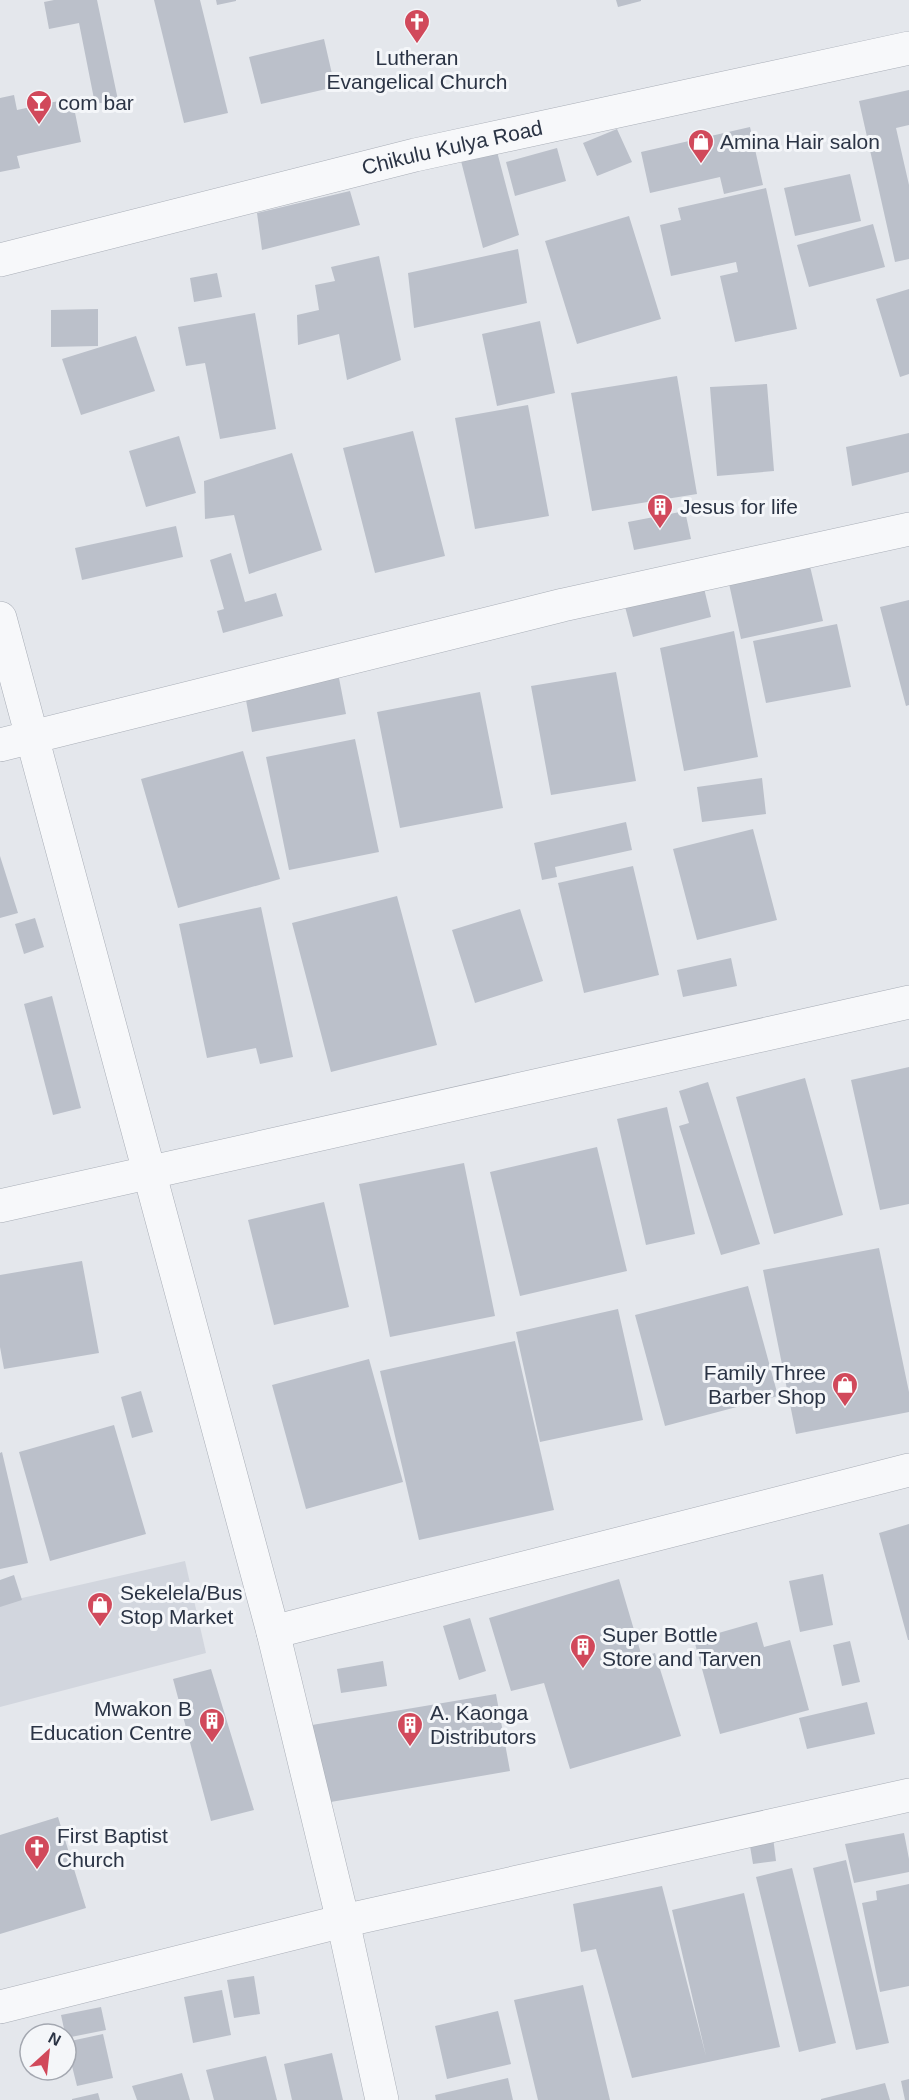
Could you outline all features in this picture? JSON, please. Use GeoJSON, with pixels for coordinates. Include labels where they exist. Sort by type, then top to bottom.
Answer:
{"type":"FeatureCollection","features":[{"type":"Feature","properties":{"kind":"street","name":"Chikulu Kulya Road"},"geometry":{"type":"LineString","coordinates":[[0,260],[415,154],[909,48]]}},
{"type":"Feature","properties":{"kind":"street"},"geometry":{"type":"LineString","coordinates":[[0,746],[563,604],[909,529]]}},
{"type":"Feature","properties":{"kind":"street"},"geometry":{"type":"LineString","coordinates":[[0,618],[273,1632],[343,1921],[382,2100]]}},
{"type":"Feature","properties":{"kind":"street"},"geometry":{"type":"LineString","coordinates":[[0,1206],[909,1002]]}},
{"type":"Feature","properties":{"kind":"street"},"geometry":{"type":"LineString","coordinates":[[273,1632],[909,1470]]}},
{"type":"Feature","properties":{"kind":"street"},"geometry":{"type":"LineString","coordinates":[[0,2007],[343,1921],[909,1795]]}},
{"type":"Feature","properties":{"kind":"shaded area","name":"Sekelela/Bus Stop Market"},"geometry":{"type":"Polygon","coordinates":[[[185,1561],[206,1653],[0,1707],[0,1603],[185,1561]]]}},
{"type":"Feature","properties":{"kind":"building"},"geometry":{"type":"Polygon","coordinates":[[[97,0],[118,100],[95,104],[79,23],[49,29],[44,2],[97,0]]]}},
{"type":"Feature","properties":{"kind":"building"},"geometry":{"type":"Polygon","coordinates":[[[154,0],[200,0],[228,113],[184,123],[154,0]]]}},
{"type":"Feature","properties":{"kind":"building"},"geometry":{"type":"Polygon","coordinates":[[[216,0],[236,0],[236,1],[217,5],[216,0]]]}},
{"type":"Feature","properties":{"kind":"building"},"geometry":{"type":"Polygon","coordinates":[[[616,0],[641,0],[641,1],[618,7],[616,0]]]}},
{"type":"Feature","properties":{"kind":"building"},"geometry":{"type":"Polygon","coordinates":[[[324,39],[335,87],[261,104],[249,57],[324,39]]]}},
{"type":"Feature","properties":{"kind":"building"},"geometry":{"type":"Polygon","coordinates":[[[909,90],[909,125],[896,128],[909,185],[909,259],[895,262],[859,101],[909,90]]]}},
{"type":"Feature","properties":{"kind":"building","name":"com bar"},"geometry":{"type":"Polygon","coordinates":[[[14,95],[17,110],[72,98],[81,142],[17,156],[20,168],[0,172],[0,98],[14,95]]]}},
{"type":"Feature","properties":{"kind":"building","name":"Amina Hair salon"},"geometry":{"type":"Polygon","coordinates":[[[750,127],[763,185],[724,194],[720,177],[650,193],[641,152],[750,127]]]}},
{"type":"Feature","properties":{"kind":"building"},"geometry":{"type":"Polygon","coordinates":[[[617,129],[632,162],[597,176],[583,143],[617,129]]]}},
{"type":"Feature","properties":{"kind":"building"},"geometry":{"type":"Polygon","coordinates":[[[495,144],[519,235],[483,248],[459,153],[495,144]]]}},
{"type":"Feature","properties":{"kind":"building"},"geometry":{"type":"Polygon","coordinates":[[[557,148],[566,181],[515,196],[506,162],[557,148]]]}},
{"type":"Feature","properties":{"kind":"building"},"geometry":{"type":"Polygon","coordinates":[[[850,174],[861,221],[795,236],[784,188],[850,174]]]}},
{"type":"Feature","properties":{"kind":"building"},"geometry":{"type":"Polygon","coordinates":[[[766,188],[797,329],[735,342],[720,276],[738,272],[736,262],[671,276],[660,225],[681,220],[678,208],[766,188]]]}},
{"type":"Feature","properties":{"kind":"building"},"geometry":{"type":"Polygon","coordinates":[[[350,191],[360,225],[262,250],[257,213],[350,191]]]}},
{"type":"Feature","properties":{"kind":"building"},"geometry":{"type":"Polygon","coordinates":[[[629,216],[661,319],[577,344],[545,241],[629,216]]]}},
{"type":"Feature","properties":{"kind":"building"},"geometry":{"type":"Polygon","coordinates":[[[873,224],[885,267],[809,287],[797,245],[873,224]]]}},
{"type":"Feature","properties":{"kind":"building"},"geometry":{"type":"Polygon","coordinates":[[[518,249],[527,303],[414,328],[408,273],[518,249]]]}},
{"type":"Feature","properties":{"kind":"building"},"geometry":{"type":"Polygon","coordinates":[[[379,256],[401,360],[347,380],[339,334],[298,345],[297,315],[319,310],[315,285],[335,281],[331,267],[379,256]]]}},
{"type":"Feature","properties":{"kind":"building"},"geometry":{"type":"Polygon","coordinates":[[[217,273],[222,297],[194,302],[190,278],[217,273]]]}},
{"type":"Feature","properties":{"kind":"building"},"geometry":{"type":"Polygon","coordinates":[[[909,289],[909,374],[900,377],[876,299],[909,289]]]}},
{"type":"Feature","properties":{"kind":"building"},"geometry":{"type":"Polygon","coordinates":[[[98,309],[98,346],[51,347],[51,310],[98,309]]]}},
{"type":"Feature","properties":{"kind":"building"},"geometry":{"type":"Polygon","coordinates":[[[255,313],[276,429],[220,439],[205,363],[186,366],[178,327],[255,313]]]}},
{"type":"Feature","properties":{"kind":"building"},"geometry":{"type":"Polygon","coordinates":[[[540,321],[555,393],[497,406],[482,334],[540,321]]]}},
{"type":"Feature","properties":{"kind":"building"},"geometry":{"type":"Polygon","coordinates":[[[136,336],[155,391],[81,415],[62,359],[136,336]]]}},
{"type":"Feature","properties":{"kind":"building"},"geometry":{"type":"Polygon","coordinates":[[[677,376],[697,494],[592,511],[571,393],[677,376]]]}},
{"type":"Feature","properties":{"kind":"building"},"geometry":{"type":"Polygon","coordinates":[[[767,384],[774,471],[717,476],[710,387],[767,384]]]}},
{"type":"Feature","properties":{"kind":"building"},"geometry":{"type":"Polygon","coordinates":[[[528,405],[549,516],[475,529],[455,418],[528,405]]]}},
{"type":"Feature","properties":{"kind":"building"},"geometry":{"type":"Polygon","coordinates":[[[413,431],[445,556],[375,573],[343,448],[413,431]]]}},
{"type":"Feature","properties":{"kind":"building"},"geometry":{"type":"Polygon","coordinates":[[[909,433],[909,472],[852,486],[846,447],[909,433]]]}},
{"type":"Feature","properties":{"kind":"building"},"geometry":{"type":"Polygon","coordinates":[[[179,436],[196,493],[146,507],[129,451],[179,436]]]}},
{"type":"Feature","properties":{"kind":"building"},"geometry":{"type":"Polygon","coordinates":[[[292,453],[322,550],[249,574],[234,515],[205,519],[204,481],[292,453]]]}},
{"type":"Feature","properties":{"kind":"building","name":"Jesus for life"},"geometry":{"type":"Polygon","coordinates":[[[685,511],[691,539],[634,550],[628,522],[685,511]]]}},
{"type":"Feature","properties":{"kind":"building"},"geometry":{"type":"Polygon","coordinates":[[[176,526],[183,557],[82,580],[75,548],[176,526]]]}},
{"type":"Feature","properties":{"kind":"building"},"geometry":{"type":"Polygon","coordinates":[[[231,553],[245,602],[276,593],[283,616],[223,633],[217,611],[224,609],[210,560],[231,553]]]}},
{"type":"Feature","properties":{"kind":"building"},"geometry":{"type":"Polygon","coordinates":[[[809,562],[823,621],[741,639],[728,579],[809,562]]]}},
{"type":"Feature","properties":{"kind":"building"},"geometry":{"type":"Polygon","coordinates":[[[702,580],[711,617],[633,637],[623,599],[702,580]]]}},
{"type":"Feature","properties":{"kind":"building"},"geometry":{"type":"Polygon","coordinates":[[[909,600],[909,705],[906,706],[880,607],[909,600]]]}},
{"type":"Feature","properties":{"kind":"building"},"geometry":{"type":"Polygon","coordinates":[[[837,624],[851,687],[766,703],[753,641],[837,624]]]}},
{"type":"Feature","properties":{"kind":"building"},"geometry":{"type":"Polygon","coordinates":[[[734,631],[758,757],[684,771],[660,648],[734,631]]]}},
{"type":"Feature","properties":{"kind":"building"},"geometry":{"type":"Polygon","coordinates":[[[616,672],[636,781],[551,795],[531,686],[616,672]]]}},
{"type":"Feature","properties":{"kind":"building"},"geometry":{"type":"Polygon","coordinates":[[[339,678],[346,714],[252,732],[245,695],[339,678]]]}},
{"type":"Feature","properties":{"kind":"building"},"geometry":{"type":"Polygon","coordinates":[[[480,692],[503,808],[400,828],[377,712],[480,692]]]}},
{"type":"Feature","properties":{"kind":"building"},"geometry":{"type":"Polygon","coordinates":[[[355,739],[379,852],[289,870],[266,757],[355,739]]]}},
{"type":"Feature","properties":{"kind":"building"},"geometry":{"type":"Polygon","coordinates":[[[243,751],[280,879],[178,908],[141,779],[243,751]]]}},
{"type":"Feature","properties":{"kind":"building"},"geometry":{"type":"Polygon","coordinates":[[[762,778],[766,814],[702,822],[697,787],[762,778]]]}},
{"type":"Feature","properties":{"kind":"building"},"geometry":{"type":"Polygon","coordinates":[[[626,822],[632,850],[555,867],[557,877],[542,880],[534,843],[626,822]]]}},
{"type":"Feature","properties":{"kind":"building"},"geometry":{"type":"Polygon","coordinates":[[[753,829],[777,920],[697,940],[673,849],[753,829]]]}},
{"type":"Feature","properties":{"kind":"building"},"geometry":{"type":"Polygon","coordinates":[[[0,856],[18,913],[0,918],[0,856]]]}},
{"type":"Feature","properties":{"kind":"building"},"geometry":{"type":"Polygon","coordinates":[[[633,866],[659,975],[584,993],[558,883],[633,866]]]}},
{"type":"Feature","properties":{"kind":"building"},"geometry":{"type":"Polygon","coordinates":[[[397,896],[437,1045],[331,1072],[292,923],[397,896]]]}},
{"type":"Feature","properties":{"kind":"building"},"geometry":{"type":"Polygon","coordinates":[[[261,907],[293,1057],[260,1064],[256,1048],[207,1058],[179,924],[261,907]]]}},
{"type":"Feature","properties":{"kind":"building"},"geometry":{"type":"Polygon","coordinates":[[[520,909],[543,981],[475,1003],[452,930],[520,909]]]}},
{"type":"Feature","properties":{"kind":"building"},"geometry":{"type":"Polygon","coordinates":[[[35,918],[44,947],[24,954],[15,924],[35,918]]]}},
{"type":"Feature","properties":{"kind":"building"},"geometry":{"type":"Polygon","coordinates":[[[731,958],[737,986],[683,997],[677,970],[731,958]]]}},
{"type":"Feature","properties":{"kind":"building"},"geometry":{"type":"Polygon","coordinates":[[[52,996],[81,1108],[53,1115],[24,1004],[52,996]]]}},
{"type":"Feature","properties":{"kind":"building"},"geometry":{"type":"Polygon","coordinates":[[[909,1067],[909,1204],[880,1210],[851,1080],[909,1067]]]}},
{"type":"Feature","properties":{"kind":"building"},"geometry":{"type":"Polygon","coordinates":[[[805,1078],[843,1215],[774,1234],[736,1097],[805,1078]]]}},
{"type":"Feature","properties":{"kind":"building"},"geometry":{"type":"Polygon","coordinates":[[[708,1082],[760,1244],[721,1255],[679,1126],[689,1123],[679,1091],[708,1082]]]}},
{"type":"Feature","properties":{"kind":"building"},"geometry":{"type":"Polygon","coordinates":[[[667,1107],[695,1234],[646,1245],[617,1119],[667,1107]]]}},
{"type":"Feature","properties":{"kind":"building"},"geometry":{"type":"Polygon","coordinates":[[[597,1147],[627,1271],[520,1296],[490,1172],[597,1147]]]}},
{"type":"Feature","properties":{"kind":"building"},"geometry":{"type":"Polygon","coordinates":[[[464,1163],[495,1316],[390,1337],[359,1184],[464,1163]]]}},
{"type":"Feature","properties":{"kind":"building"},"geometry":{"type":"Polygon","coordinates":[[[324,1202],[349,1307],[274,1325],[248,1220],[324,1202]]]}},
{"type":"Feature","properties":{"kind":"building"},"geometry":{"type":"Polygon","coordinates":[[[879,1248],[909,1392],[909,1412],[796,1434],[763,1270],[879,1248]]]}},
{"type":"Feature","properties":{"kind":"building"},"geometry":{"type":"Polygon","coordinates":[[[82,1261],[99,1353],[4,1369],[0,1347],[0,1275],[82,1261]]]}},
{"type":"Feature","properties":{"kind":"building"},"geometry":{"type":"Polygon","coordinates":[[[748,1286],[778,1396],[665,1426],[635,1315],[748,1286]]]}},
{"type":"Feature","properties":{"kind":"building"},"geometry":{"type":"Polygon","coordinates":[[[618,1309],[643,1420],[540,1442],[516,1332],[618,1309]]]}},
{"type":"Feature","properties":{"kind":"building"},"geometry":{"type":"Polygon","coordinates":[[[515,1341],[554,1510],[419,1540],[380,1371],[515,1341]]]}},
{"type":"Feature","properties":{"kind":"building"},"geometry":{"type":"Polygon","coordinates":[[[369,1359],[403,1482],[306,1509],[272,1385],[369,1359]]]}},
{"type":"Feature","properties":{"kind":"building"},"geometry":{"type":"Polygon","coordinates":[[[141,1391],[153,1432],[132,1438],[121,1397],[141,1391]]]}},
{"type":"Feature","properties":{"kind":"building"},"geometry":{"type":"Polygon","coordinates":[[[114,1425],[146,1534],[50,1561],[19,1452],[114,1425]]]}},
{"type":"Feature","properties":{"kind":"building"},"geometry":{"type":"Polygon","coordinates":[[[2,1452],[28,1563],[0,1569],[0,1453],[2,1452]]]}},
{"type":"Feature","properties":{"kind":"building"},"geometry":{"type":"Polygon","coordinates":[[[909,1524],[909,1640],[908,1640],[879,1533],[909,1524]]]}},
{"type":"Feature","properties":{"kind":"building"},"geometry":{"type":"Polygon","coordinates":[[[823,1574],[833,1625],[800,1632],[789,1581],[823,1574]]]}},
{"type":"Feature","properties":{"kind":"building"},"geometry":{"type":"Polygon","coordinates":[[[14,1575],[22,1600],[0,1607],[0,1580],[14,1575]]]}},
{"type":"Feature","properties":{"kind":"building","name":"Super Bottle Store and Tarven"},"geometry":{"type":"Polygon","coordinates":[[[619,1579],[642,1657],[655,1653],[681,1736],[570,1769],[544,1683],[511,1691],[489,1618],[619,1579]]]}},
{"type":"Feature","properties":{"kind":"building"},"geometry":{"type":"Polygon","coordinates":[[[470,1618],[486,1671],[459,1680],[443,1626],[470,1618]]]}},
{"type":"Feature","properties":{"kind":"building"},"geometry":{"type":"Polygon","coordinates":[[[757,1622],[764,1647],[790,1640],[809,1710],[720,1734],[694,1640],[757,1622]]]}},
{"type":"Feature","properties":{"kind":"building"},"geometry":{"type":"Polygon","coordinates":[[[850,1641],[860,1682],[842,1686],[833,1645],[850,1641]]]}},
{"type":"Feature","properties":{"kind":"building"},"geometry":{"type":"Polygon","coordinates":[[[383,1661],[387,1686],[341,1693],[337,1669],[383,1661]]]}},
{"type":"Feature","properties":{"kind":"building","name":"Mwakon B Education Centre"},"geometry":{"type":"Polygon","coordinates":[[[211,1669],[254,1810],[211,1821],[173,1679],[211,1669]]]}},
{"type":"Feature","properties":{"kind":"building","name":"A. Kaonga Distributors"},"geometry":{"type":"Polygon","coordinates":[[[496,1694],[510,1771],[325,1803],[312,1725],[496,1694]]]}},
{"type":"Feature","properties":{"kind":"building"},"geometry":{"type":"Polygon","coordinates":[[[867,1702],[875,1734],[807,1749],[799,1718],[867,1702]]]}},
{"type":"Feature","properties":{"kind":"building","name":"First Baptist Church"},"geometry":{"type":"Polygon","coordinates":[[[58,1817],[86,1908],[0,1934],[0,1835],[58,1817]]]}},
{"type":"Feature","properties":{"kind":"building"},"geometry":{"type":"Polygon","coordinates":[[[904,1833],[909,1872],[854,1883],[845,1844],[904,1833]]]}},
{"type":"Feature","properties":{"kind":"building"},"geometry":{"type":"Polygon","coordinates":[[[773,1837],[776,1861],[753,1864],[749,1840],[773,1837]]]}},
{"type":"Feature","properties":{"kind":"building"},"geometry":{"type":"Polygon","coordinates":[[[846,1860],[889,2043],[856,2050],[813,1868],[846,1860]]]}},
{"type":"Feature","properties":{"kind":"building"},"geometry":{"type":"Polygon","coordinates":[[[792,1868],[836,2043],[799,2052],[756,1877],[792,1868]]]}},
{"type":"Feature","properties":{"kind":"building"},"geometry":{"type":"Polygon","coordinates":[[[909,1884],[909,1986],[880,1992],[862,1903],[877,1900],[876,1891],[909,1884]]]}},
{"type":"Feature","properties":{"kind":"building"},"geometry":{"type":"Polygon","coordinates":[[[662,1886],[706,2056],[672,1910],[744,1893],[780,2047],[632,2078],[596,1949],[581,1952],[573,1904],[662,1886]]]}},
{"type":"Feature","properties":{"kind":"building"},"geometry":{"type":"Polygon","coordinates":[[[254,1976],[260,2014],[234,2018],[227,1980],[254,1976]]]}},
{"type":"Feature","properties":{"kind":"building"},"geometry":{"type":"Polygon","coordinates":[[[583,1985],[610,2100],[538,2100],[514,2000],[583,1985]]]}},
{"type":"Feature","properties":{"kind":"building"},"geometry":{"type":"Polygon","coordinates":[[[222,1990],[231,2035],[193,2043],[184,1997],[222,1990]]]}},
{"type":"Feature","properties":{"kind":"building"},"geometry":{"type":"Polygon","coordinates":[[[101,2007],[106,2030],[78,2036],[78,2022],[63,2022],[61,2015],[101,2007]]]}},
{"type":"Feature","properties":{"kind":"building"},"geometry":{"type":"Polygon","coordinates":[[[498,2011],[511,2064],[447,2079],[435,2026],[498,2011]]]}},
{"type":"Feature","properties":{"kind":"building"},"geometry":{"type":"Polygon","coordinates":[[[103,2034],[113,2078],[77,2086],[78,2039],[103,2034]]]}},
{"type":"Feature","properties":{"kind":"building"},"geometry":{"type":"Polygon","coordinates":[[[332,2053],[343,2100],[292,2100],[284,2064],[332,2053]]]}},
{"type":"Feature","properties":{"kind":"building"},"geometry":{"type":"Polygon","coordinates":[[[266,2056],[277,2100],[214,2100],[206,2070],[266,2056]]]}},
{"type":"Feature","properties":{"kind":"building"},"geometry":{"type":"Polygon","coordinates":[[[182,2073],[190,2100],[137,2100],[132,2086],[182,2073]]]}},
{"type":"Feature","properties":{"kind":"building"},"geometry":{"type":"Polygon","coordinates":[[[508,2078],[513,2100],[436,2100],[435,2095],[508,2078]]]}},
{"type":"Feature","properties":{"kind":"building"},"geometry":{"type":"Polygon","coordinates":[[[909,2079],[909,2100],[905,2100],[901,2081],[909,2079]]]}},
{"type":"Feature","properties":{"kind":"building"},"geometry":{"type":"Polygon","coordinates":[[[885,2083],[890,2100],[821,2100],[821,2099],[885,2083]]]}},
{"type":"Feature","properties":{"kind":"building"},"geometry":{"type":"Polygon","coordinates":[[[98,2093],[100,2100],[72,2100],[72,2099],[98,2093]]]}},
{"type":"Feature","properties":{"kind":"place","name":"Lutheran Evangelical Church"},"geometry":{"type":"Point","coordinates":[417,45]}},
{"type":"Feature","properties":{"kind":"place","name":"com bar"},"geometry":{"type":"Point","coordinates":[39,126]}},
{"type":"Feature","properties":{"kind":"place","name":"Amina Hair salon"},"geometry":{"type":"Point","coordinates":[701,165]}},
{"type":"Feature","properties":{"kind":"place","name":"Jesus for life"},"geometry":{"type":"Point","coordinates":[660,530]}},
{"type":"Feature","properties":{"kind":"place","name":"Family Three Barber Shop"},"geometry":{"type":"Point","coordinates":[845,1408]}},
{"type":"Feature","properties":{"kind":"place","name":"Sekelela/Bus Stop Market"},"geometry":{"type":"Point","coordinates":[100,1628]}},
{"type":"Feature","properties":{"kind":"place","name":"Super Bottle Store and Tarven"},"geometry":{"type":"Point","coordinates":[583,1670]}},
{"type":"Feature","properties":{"kind":"place","name":"Mwakon B Education Centre"},"geometry":{"type":"Point","coordinates":[212,1744]}},
{"type":"Feature","properties":{"kind":"place","name":"A. Kaonga Distributors"},"geometry":{"type":"Point","coordinates":[410,1748]}},
{"type":"Feature","properties":{"kind":"place","name":"First Baptist Church"},"geometry":{"type":"Point","coordinates":[37,1871]}}]}
